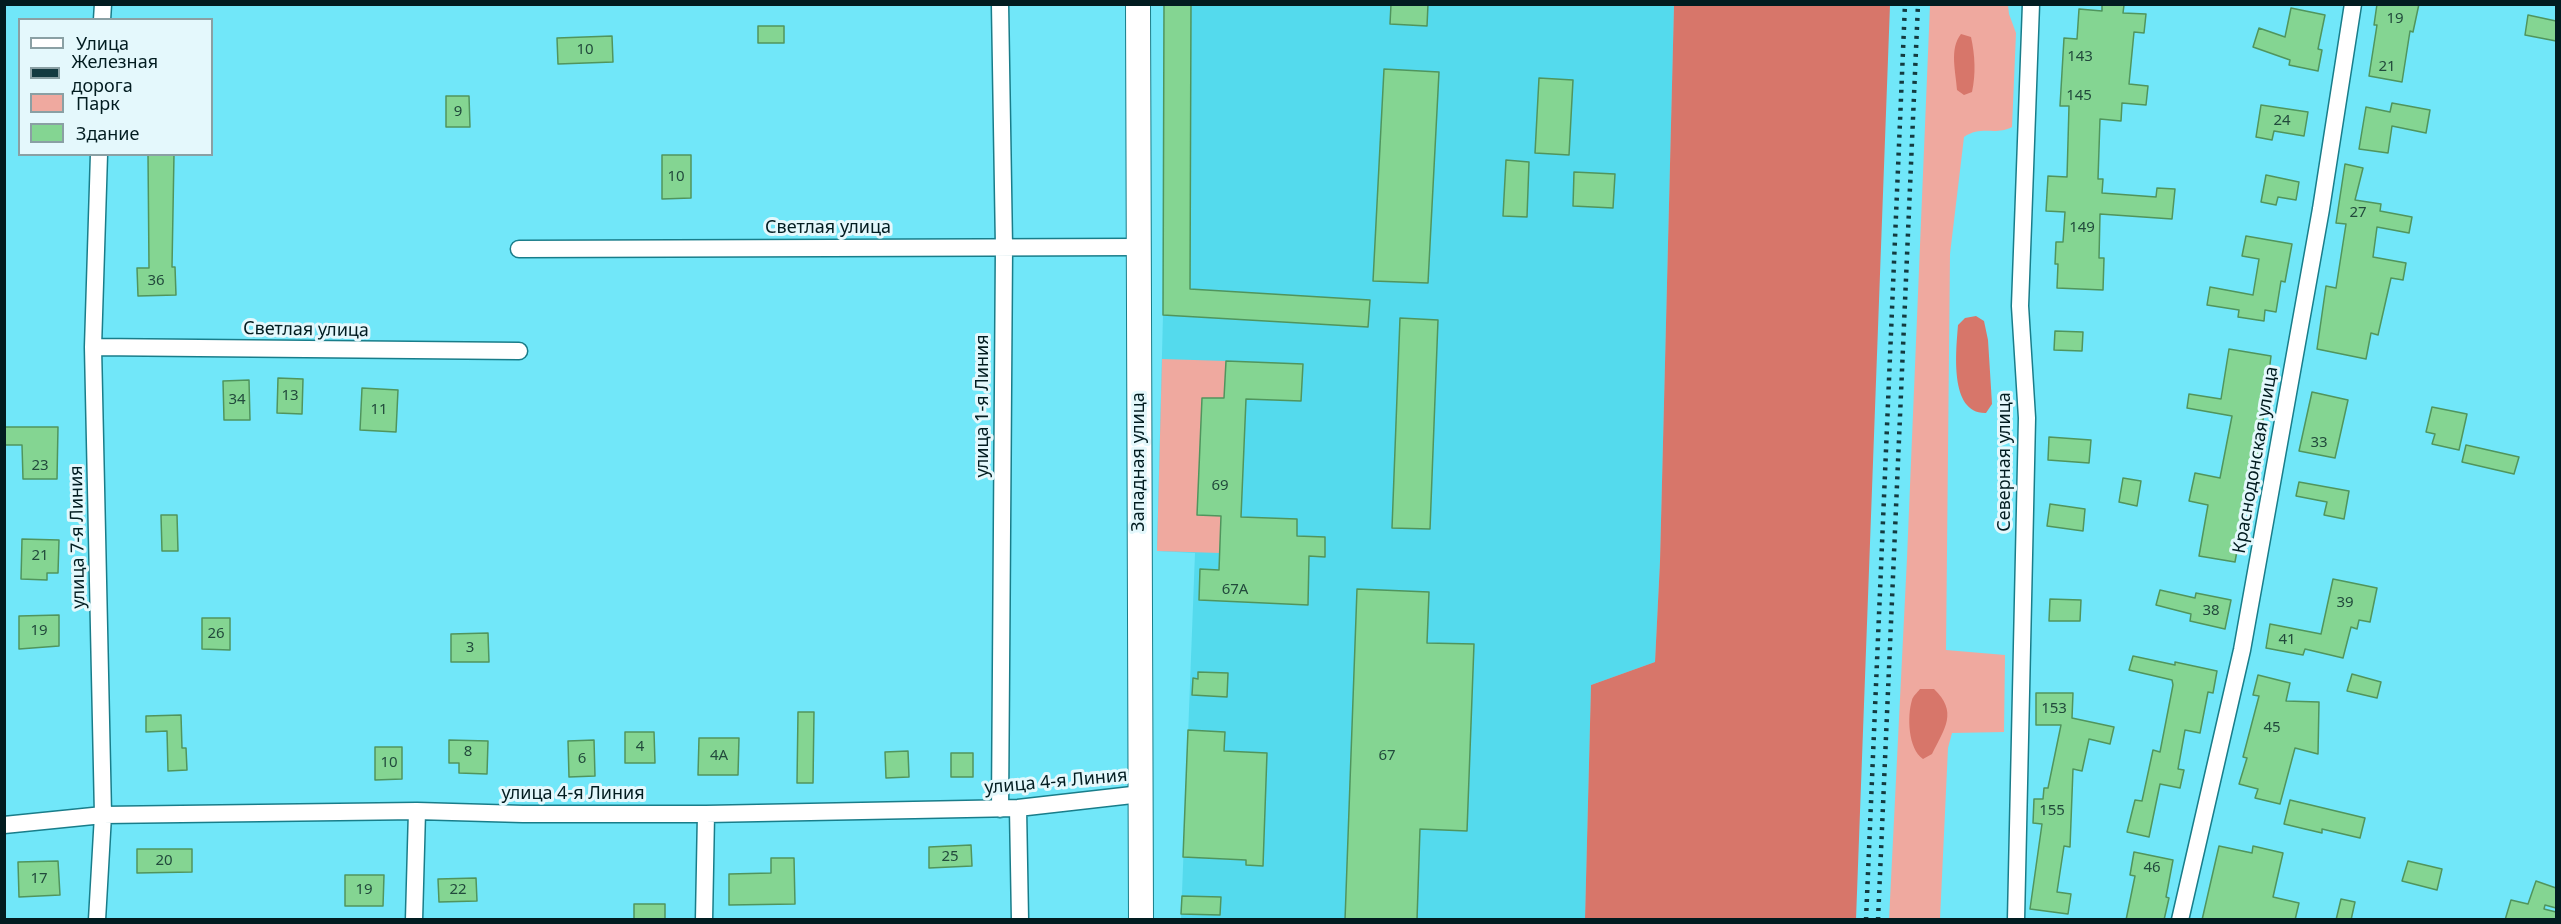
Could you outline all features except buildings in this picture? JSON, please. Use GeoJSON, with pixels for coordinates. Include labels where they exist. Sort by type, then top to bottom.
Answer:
{"type":"FeatureCollection","features":[{"type":"Feature","properties":{"kind":"street","name":"улица 1-я Линия"},"geometry":{"type":"LineString","coordinates":[[1000,4],[1004,247],[1000,809]]}},
{"type":"Feature","properties":{"kind":"street","name":"Западная улица"},"geometry":{"type":"LineString","coordinates":[[1138,4],[1141,920]]}},
{"type":"Feature","properties":{"kind":"street","name":"Северная улица"},"geometry":{"type":"LineString","coordinates":[[2016,920],[2026,418],[2020,306],[2031,4]]}},
{"type":"Feature","properties":{"kind":"street","name":"Краснодонская улица"},"geometry":{"type":"LineString","coordinates":[[2180,920],[2242,650],[2321,209],[2353,4]]}},
{"type":"Feature","properties":{"kind":"street","name":"улица 7-я Линия"},"geometry":{"type":"LineString","coordinates":[[97,920],[103,815],[93,347],[99,156]]}},
{"type":"Feature","properties":{"kind":"street","name":"Светлая улица"},"geometry":{"type":"LineString","coordinates":[[519,249],[1138,247]]}},
{"type":"Feature","properties":{"kind":"street","name":"Светлая улица"},"geometry":{"type":"LineString","coordinates":[[93,347],[519,351]]}},
{"type":"Feature","properties":{"kind":"street","name":"улица 4-я Линия"},"geometry":{"type":"LineString","coordinates":[[4,825],[103,815],[417,811],[523,814],[706,814],[1000,809],[1141,794]]}},
{"type":"Feature","properties":{"kind":"street"},"geometry":{"type":"LineString","coordinates":[[1018,808],[1020,920]]}},
{"type":"Feature","properties":{"kind":"street"},"geometry":{"type":"LineString","coordinates":[[414,920],[417,811]]}},
{"type":"Feature","properties":{"kind":"street"},"geometry":{"type":"LineString","coordinates":[[704,920],[706,814]]}},
{"type":"Feature","properties":{"kind":"shaded area"},"geometry":{"type":"Polygon","coordinates":[[[1166,5],[1674,5],[1660,561],[1655,662],[1591,685],[1585,919],[1181,919],[1195,553],[1157,551],[1163,315],[1166,5]]]}},
{"type":"Feature","properties":{"kind":"shaded area"},"geometry":{"type":"Polygon","coordinates":[[[1674,5],[1890,5],[1856,919],[1585,919],[1591,685],[1655,662],[1660,561],[1674,5]]]}},
{"type":"Feature","properties":{"kind":"shaded area"},"geometry":{"type":"Polygon","coordinates":[[[1961,34],[1971,37],[1974,64],[1972,92],[1964,95],[1957,90],[1954,61],[1955,47],[1961,34]]]}},
{"type":"Feature","properties":{"kind":"shaded area"},"geometry":{"type":"Polygon","coordinates":[[[1976,316],[1984,321],[1988,340],[1992,404],[1986,413],[1974,411],[1966,403],[1957,379],[1958,325],[1965,318],[1976,316]]]}},
{"type":"Feature","properties":{"kind":"shaded area"},"geometry":{"type":"Polygon","coordinates":[[[1920,689],[1934,689],[1946,705],[1947,713],[1945,728],[1932,754],[1923,759],[1914,748],[1909,723],[1912,700],[1920,689]]]}},
{"type":"Feature","properties":{"kind":"green space"},"geometry":{"type":"Polygon","coordinates":[[[1930,5],[2008,5],[2016,33],[2012,127],[2000,131],[1971,133],[1964,137],[1950,254],[1946,650],[2005,655],[2004,732],[1952,733],[1948,748],[1940,919],[1889,920],[1907,558],[1930,5]]]}},
{"type":"Feature","properties":{"kind":"green space"},"geometry":{"type":"Polygon","coordinates":[[[1162,359],[1226,361],[1224,398],[1202,398],[1197,515],[1221,516],[1220,553],[1157,551],[1162,359]]]}},
{"type":"Feature","properties":{"kind":"railway"},"geometry":{"type":"LineString","coordinates":[[1866,920],[1905,4]]}},
{"type":"Feature","properties":{"kind":"railway"},"geometry":{"type":"LineString","coordinates":[[1878,920],[1918,4]]}}]}
